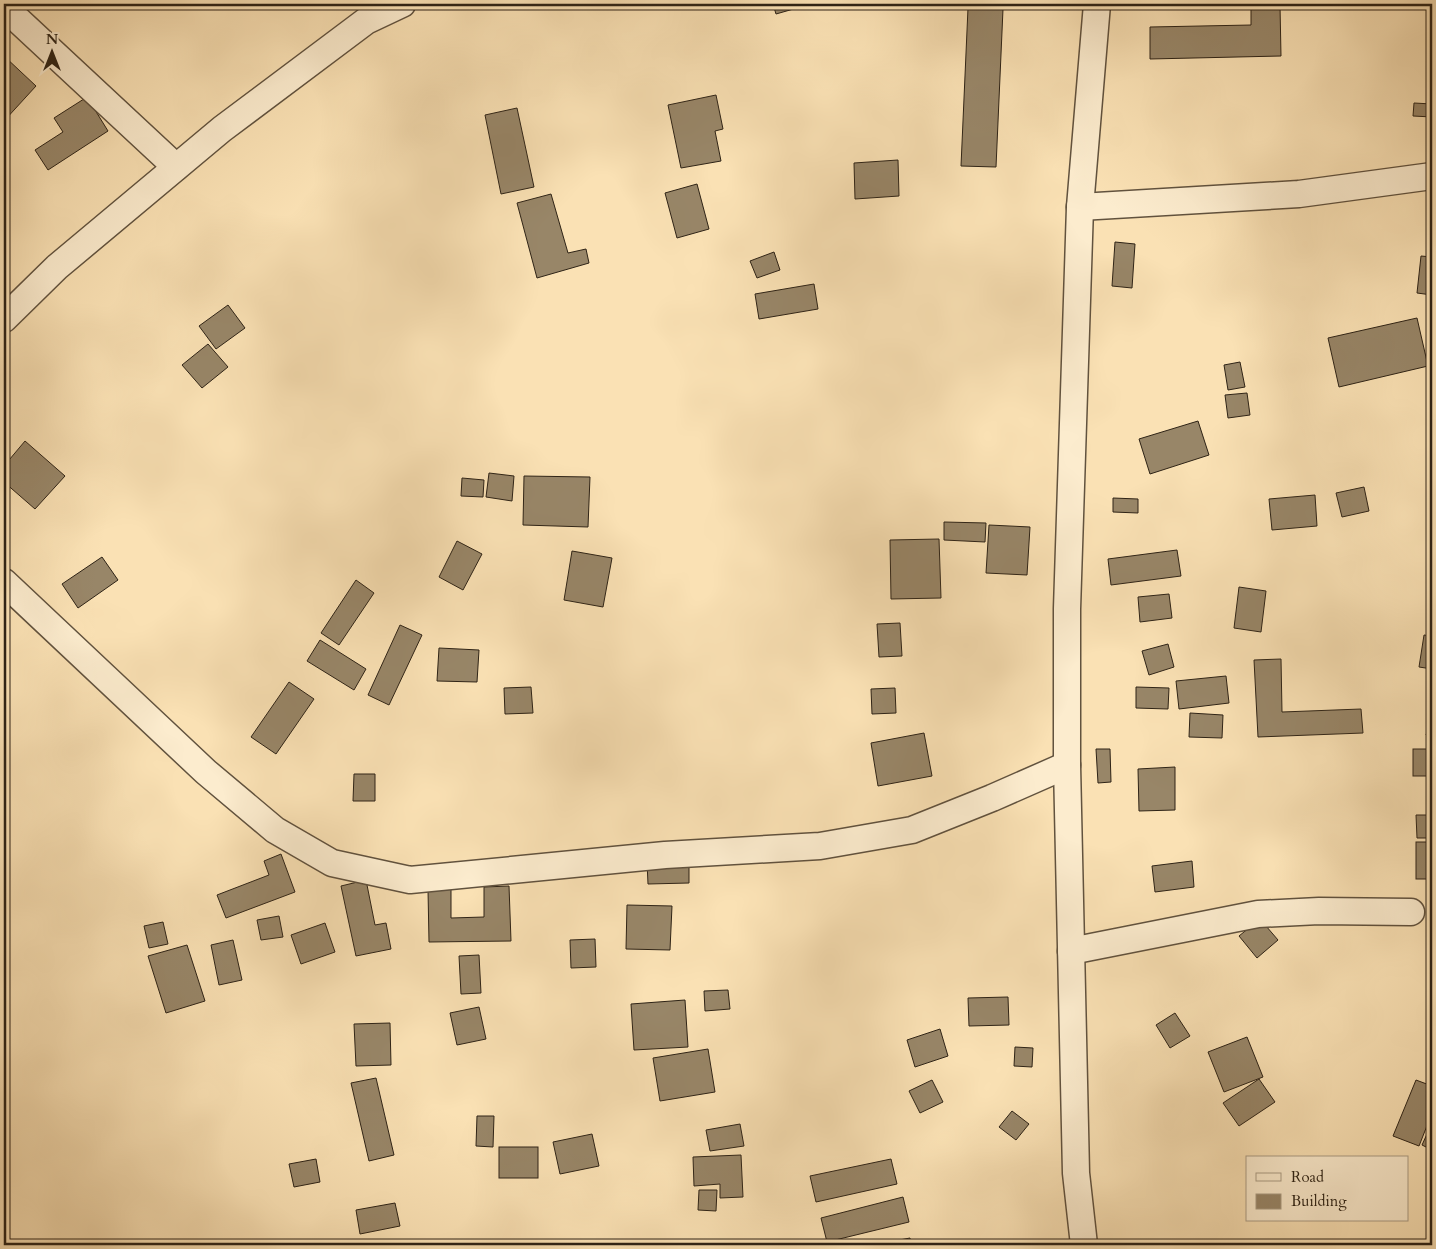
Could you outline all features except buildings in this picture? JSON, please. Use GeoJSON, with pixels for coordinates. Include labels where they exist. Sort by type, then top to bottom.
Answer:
{"type":"FeatureCollection","features":[{"type":"Feature","properties":{"kind":"street"},"geometry":{"type":"LineString","coordinates":[[4,319],[57,267],[222,129],[366,21],[402,4]]}},
{"type":"Feature","properties":{"kind":"street"},"geometry":{"type":"LineString","coordinates":[[1084,1245],[1076,1173],[1067,764],[1067,609],[1080,207],[1097,4]]}},
{"type":"Feature","properties":{"kind":"street"},"geometry":{"type":"LineString","coordinates":[[4,7],[176,167]]}},
{"type":"Feature","properties":{"kind":"street"},"geometry":{"type":"LineString","coordinates":[[1080,207],[1300,194],[1432,176]]}},
{"type":"Feature","properties":{"kind":"street"},"geometry":{"type":"LineString","coordinates":[[4,582],[206,772],[275,830],[332,863],[410,880],[665,855],[820,846],[903,832],[992,798],[1067,764]]}},
{"type":"Feature","properties":{"kind":"street"},"geometry":{"type":"LineString","coordinates":[[1071,950],[1258,914],[1319,911],[1411,912]]}}]}
